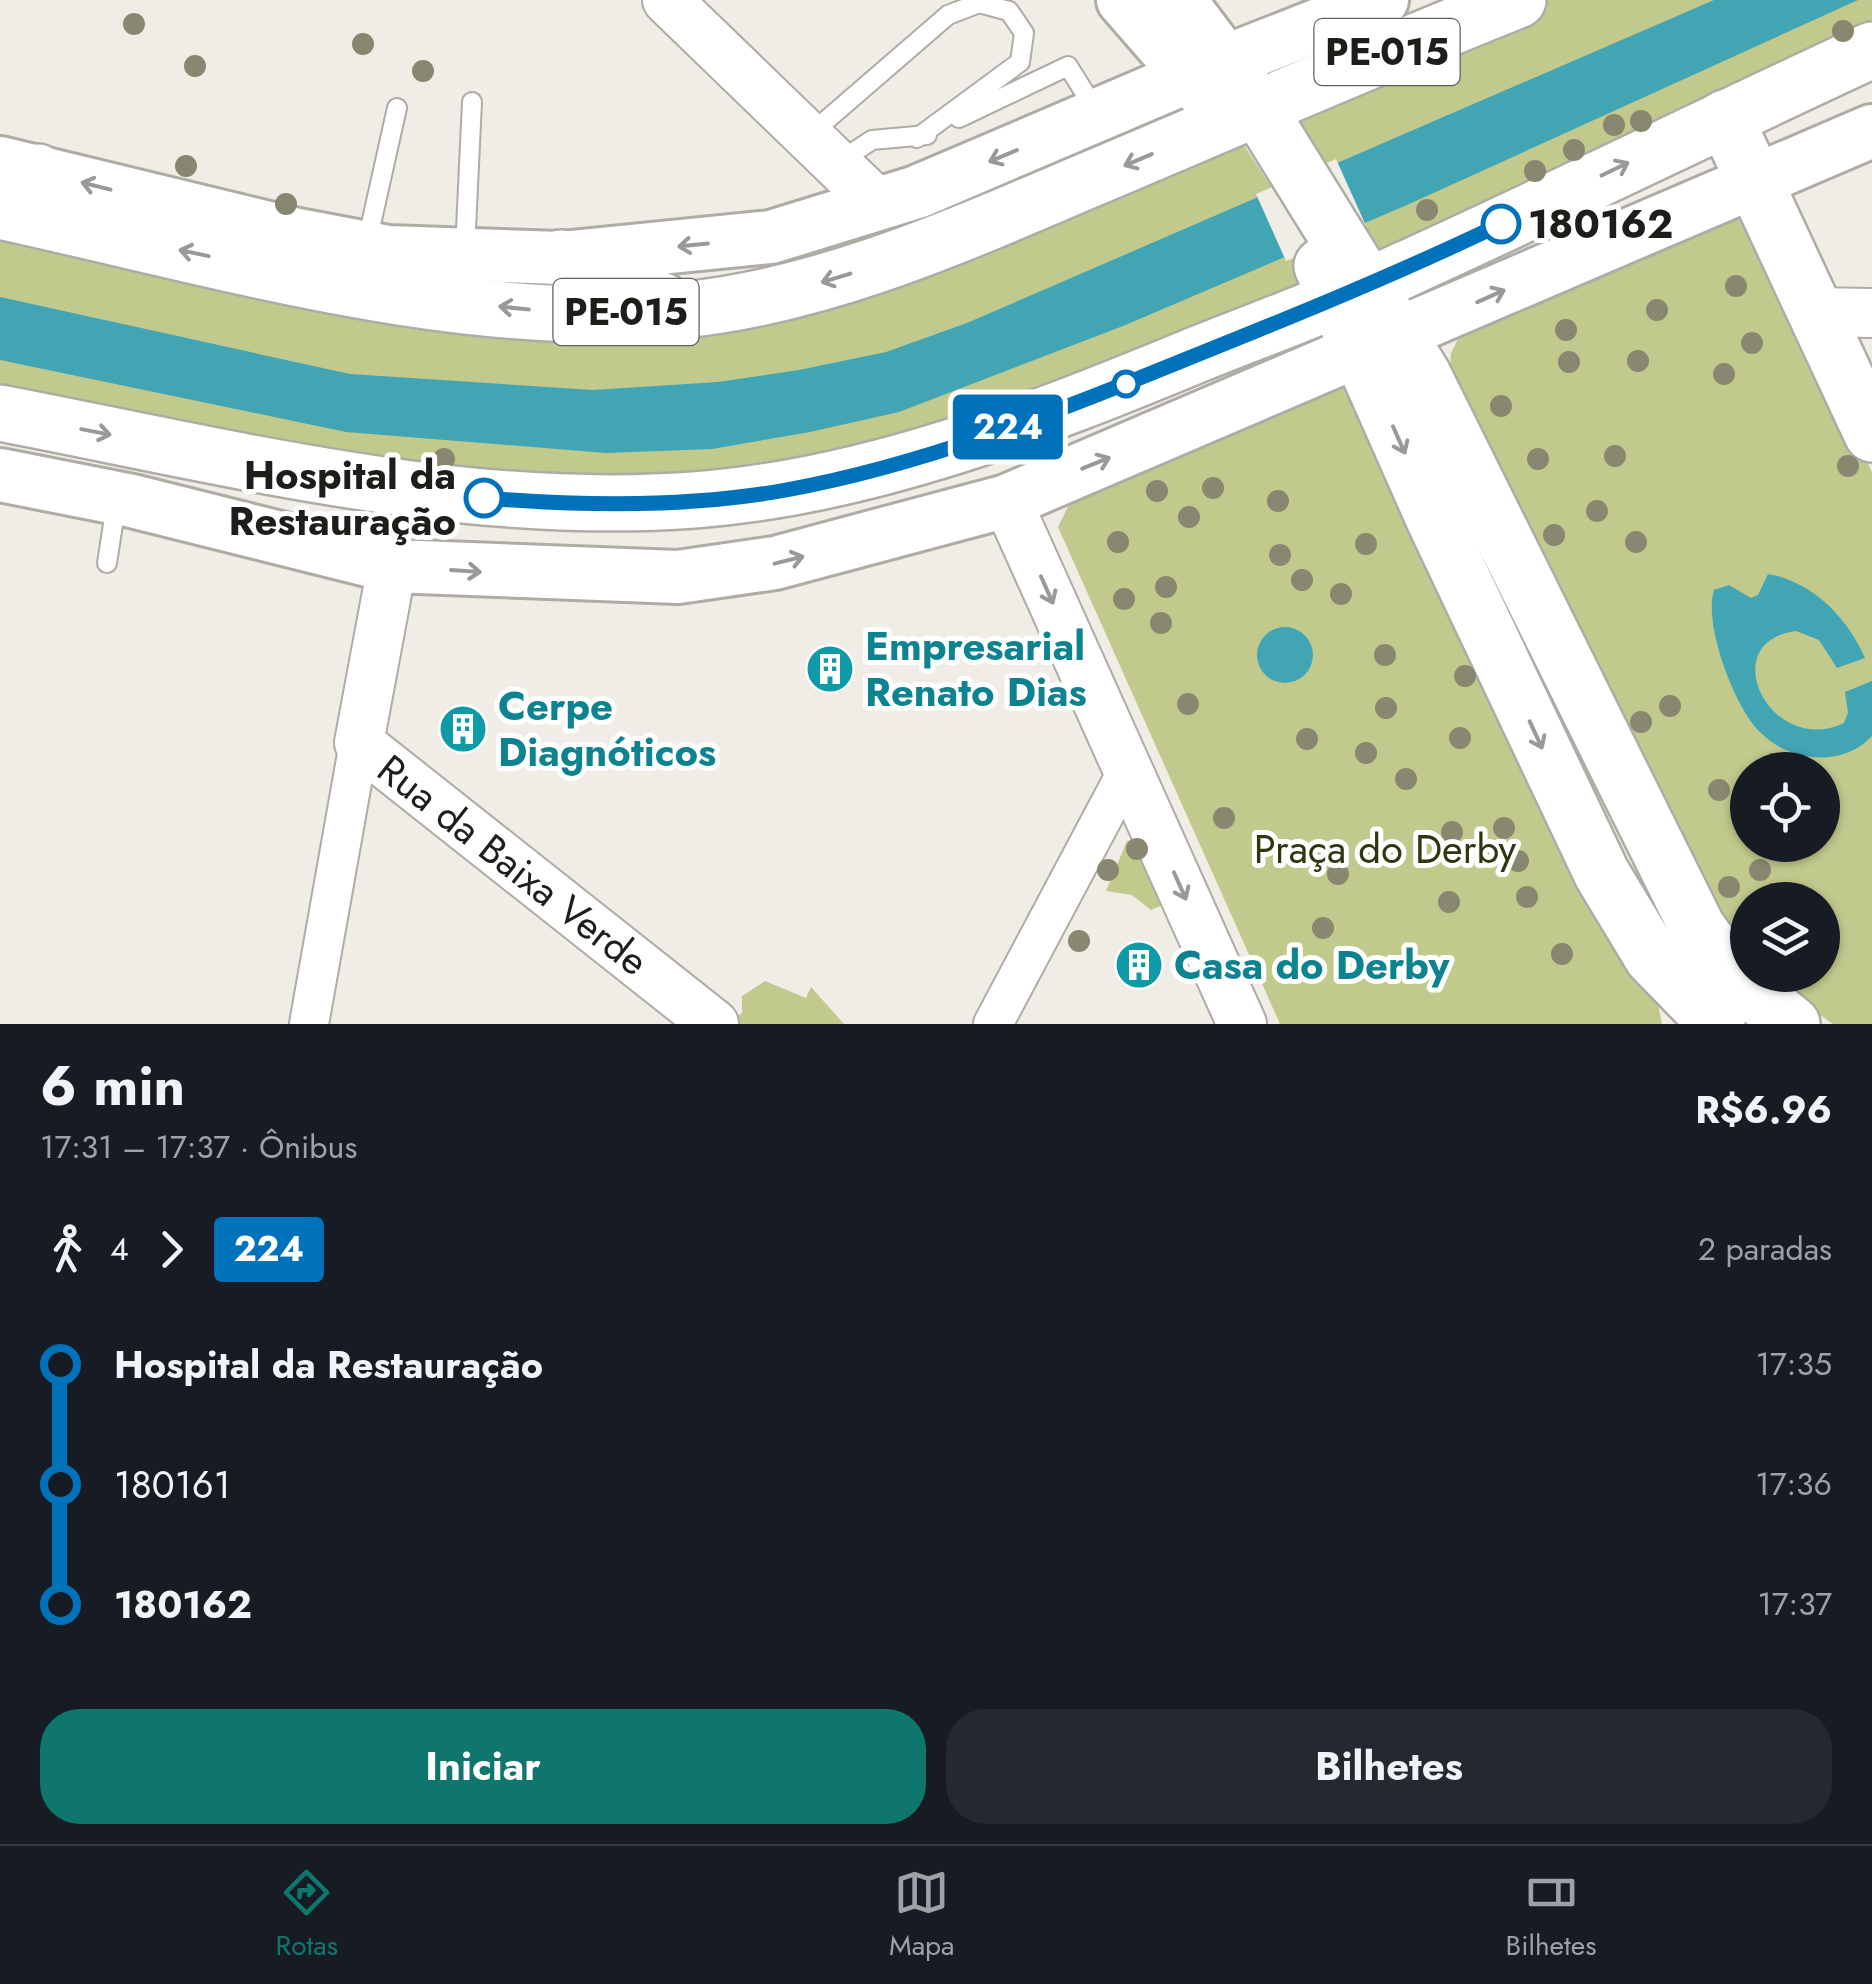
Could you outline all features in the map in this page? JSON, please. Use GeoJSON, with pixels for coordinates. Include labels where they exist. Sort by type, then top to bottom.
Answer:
{"type":"FeatureCollection","features":[{"type":"Feature","properties":{"kind":"main road"},"geometry":{"type":"LineString","coordinates":[[1123,0],[1209,68]]}},
{"type":"Feature","properties":{"kind":"main road"},"geometry":{"type":"LineString","coordinates":[[1179,0],[1209,68],[1342,272],[1381,343],[1434,519],[1602,874],[1666,973],[1718,1024]]}},
{"type":"Feature","properties":{"kind":"main road"},"geometry":{"type":"LineString","coordinates":[[12,171],[366,248],[561,258],[771,237],[917,192],[1209,68],[1382,0]]}},
{"type":"Feature","properties":{"kind":"main road","name":"PE-015"},"geometry":{"type":"LineString","coordinates":[[0,211],[388,295],[552,312],[685,310],[808,286],[912,255],[1254,132],[1518,0]]}},
{"type":"Feature","properties":{"kind":"main road"},"geometry":{"type":"LineString","coordinates":[[0,413],[379,485],[549,503],[692,500],[786,490],[880,467],[1064,410],[1342,272],[1725,118],[1872,50]]}},
{"type":"Feature","properties":{"kind":"main road"},"geometry":{"type":"LineString","coordinates":[[1725,118],[1872,434]]}},
{"type":"Feature","properties":{"kind":"main road"},"geometry":{"type":"LineString","coordinates":[[0,475],[116,498],[392,566],[678,576],[776,563],[1007,501],[1872,131]]}},
{"type":"Feature","properties":{"kind":"main road"},"geometry":{"type":"LineString","coordinates":[[561,258],[685,310]]}},
{"type":"Feature","properties":{"kind":"main road"},"geometry":{"type":"LineString","coordinates":[[1381,343],[1431,389],[1697,927],[1733,977],[1792,1024]]}},
{"type":"Feature","properties":{"kind":"street"},"geometry":{"type":"LineString","coordinates":[[667,0],[877,204]]}},
{"type":"Feature","properties":{"kind":"street"},"geometry":{"type":"LineString","coordinates":[[1814,312],[1872,312]]}},
{"type":"Feature","properties":{"kind":"street"},"geometry":{"type":"LineString","coordinates":[[1007,501],[1242,1024]]}},
{"type":"Feature","properties":{"kind":"street"},"geometry":{"type":"LineString","coordinates":[[309,1024],[392,566]]}},
{"type":"Feature","properties":{"kind":"street","name":"Rua da Baixa Verde"},"geometry":{"type":"LineString","coordinates":[[359,743],[714,1024]]}},
{"type":"Feature","properties":{"kind":"street"},"geometry":{"type":"LineString","coordinates":[[993,1024],[1128,770]]}},
{"type":"Feature","properties":{"kind":"lane"},"geometry":{"type":"LineString","coordinates":[[822,150],[948,15],[979,3],[1009,10],[1026,40],[1020,62],[917,138]]}},
{"type":"Feature","properties":{"kind":"lane"},"geometry":{"type":"LineString","coordinates":[[822,150],[872,140],[917,138],[1068,66],[1098,115]]}},
{"type":"Feature","properties":{"kind":"lane"},"geometry":{"type":"LineString","coordinates":[[465,256],[472,102]]}},
{"type":"Feature","properties":{"kind":"lane"},"geometry":{"type":"LineString","coordinates":[[366,248],[397,108]]}},
{"type":"Feature","properties":{"kind":"lane"},"geometry":{"type":"LineString","coordinates":[[1431,389],[1636,849]]}},
{"type":"Feature","properties":{"kind":"lane"},"geometry":{"type":"LineString","coordinates":[[107,564],[116,498]]}},
{"type":"Feature","properties":{"kind":"lane"},"geometry":{"type":"LineString","coordinates":[[1666,973],[1690,952],[1763,1024]]}},
{"type":"Feature","properties":{"kind":"green space"},"geometry":{"type":"Polygon","coordinates":[[[1518,0],[1872,0],[1872,50],[1369,285],[1257,107],[1518,0]]]}},
{"type":"Feature","properties":{"kind":"green space"},"geometry":{"type":"Polygon","coordinates":[[[1228,121],[1319,259],[1339,297],[692,500],[0,412],[0,211],[388,295],[704,307],[1228,121]]]}},
{"type":"Feature","properties":{"kind":"green space"},"geometry":{"type":"Polygon","coordinates":[[[1729,217],[1744,221],[1762,237],[1872,472],[1872,1024],[1833,1024],[1787,992],[1840,992],[1840,882],[1730,882],[1730,939],[1450,368],[1451,353],[1462,331],[1729,217]]]}},
{"type":"Feature","properties":{"kind":"green space","name":"Praça do Derby"},"geometry":{"type":"Polygon","coordinates":[[[1342,384],[1350,385],[1657,999],[1662,1024],[1280,1024],[1058,527],[1071,500],[1342,384]]]}},
{"type":"Feature","properties":{"kind":"green space"},"geometry":{"type":"Polygon","coordinates":[[[1134,839],[1167,903],[1151,910],[1132,895],[1106,891],[1127,841],[1134,839]]]}},
{"type":"Feature","properties":{"kind":"green space"},"geometry":{"type":"Polygon","coordinates":[[[765,981],[806,998],[811,987],[844,1024],[727,1024],[742,1013],[742,996],[765,981]]]}},
{"type":"Feature","properties":{"kind":"water"},"geometry":{"type":"Polygon","coordinates":[[[1714,0],[1858,0],[1407,205],[1123,326],[899,412],[810,432],[712,449],[606,453],[346,432],[0,360],[0,297],[350,374],[593,390],[718,382],[886,352],[967,323],[1714,0]]]}},
{"type":"Feature","properties":{"kind":"water"},"geometry":{"type":"Polygon","coordinates":[[[1768,574],[1785,578],[1827,604],[1849,630],[1865,658],[1837,668],[1819,640],[1796,631],[1771,640],[1758,655],[1755,674],[1762,694],[1775,712],[1794,725],[1818,730],[1844,723],[1848,713],[1845,692],[1872,681],[1872,736],[1860,746],[1840,755],[1793,752],[1773,743],[1751,721],[1724,665],[1712,605],[1714,590],[1729,585],[1751,598],[1758,595],[1768,574]]]}},
{"type":"Feature","properties":{"kind":"water"},"geometry":{"type":"Polygon","coordinates":[[[1285,627],[1305,635],[1313,655],[1305,675],[1285,683],[1265,675],[1257,655],[1265,635],[1285,627]]]}},
{"type":"Feature","properties":{"kind":"pier"},"geometry":{"type":"Polygon","coordinates":[[[1336,159],[1367,228],[1286,261],[1256,194],[1336,159]]]}},
{"type":"Feature","properties":{"kind":"bus line","name":"224"},"geometry":{"type":"LineString","coordinates":[[484,498],[549,503],[692,500],[786,490],[880,467],[1064,410],[1403,271],[1501,224]]}},
{"type":"Feature","properties":{"kind":"place","name":"180162"},"geometry":{"type":"Point","coordinates":[1501,224]}},
{"type":"Feature","properties":{"kind":"place","name":"Hospital da Restauração"},"geometry":{"type":"Point","coordinates":[484,498]}},
{"type":"Feature","properties":{"kind":"place","name":"Empresarial Renato Dias"},"geometry":{"type":"Point","coordinates":[830,669]}},
{"type":"Feature","properties":{"kind":"place","name":"Cerpe Diagnóticos"},"geometry":{"type":"Point","coordinates":[463,729]}},
{"type":"Feature","properties":{"kind":"place","name":"Casa do Derby"},"geometry":{"type":"Point","coordinates":[1139,965]}}]}
